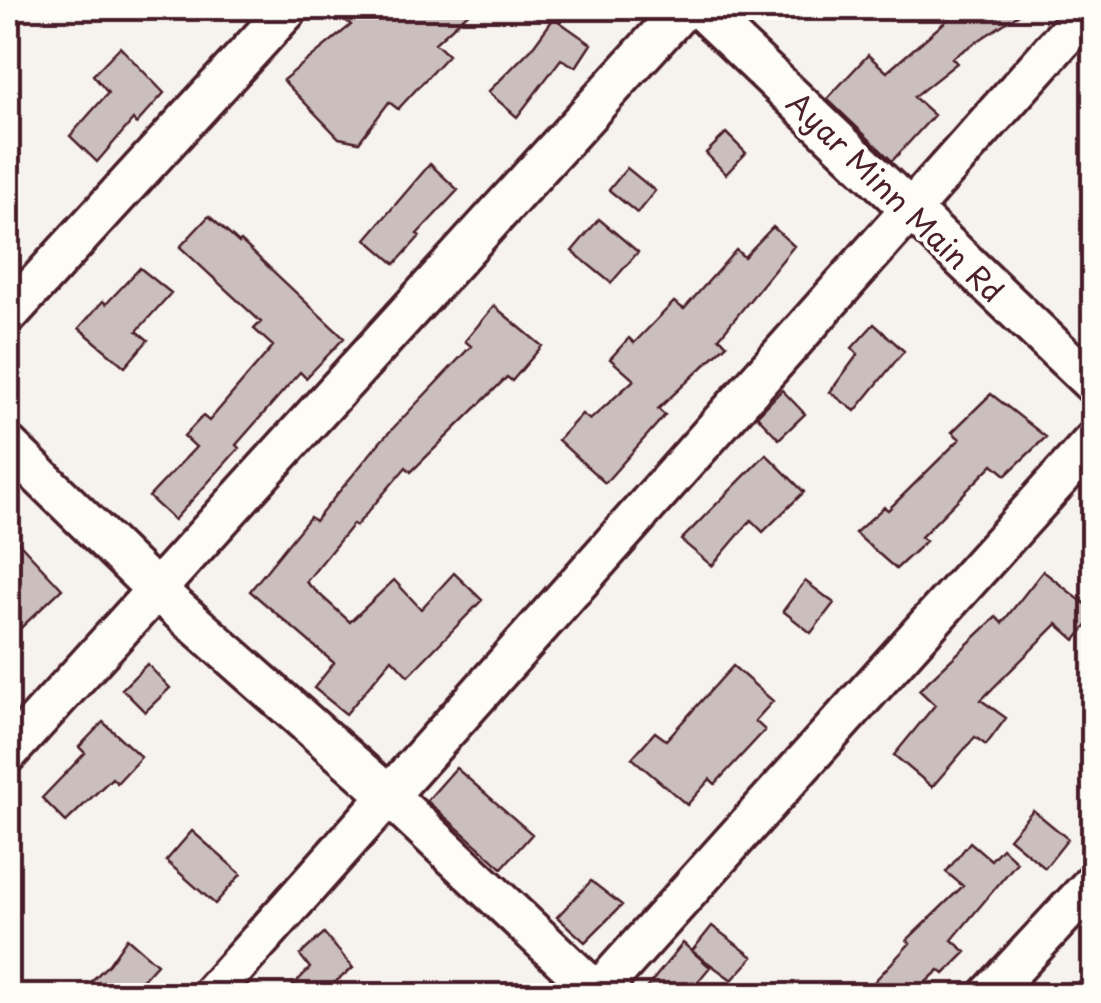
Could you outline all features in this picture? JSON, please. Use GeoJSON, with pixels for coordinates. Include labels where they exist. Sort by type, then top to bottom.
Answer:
{"type":"FeatureCollection","features":[{"type":"Feature","properties":{"kind":"street"},"geometry":{"type":"LineString","coordinates":[[8,314],[289,8]]}},
{"type":"Feature","properties":{"kind":"street"},"geometry":{"type":"LineString","coordinates":[[8,752],[684,8]]}},
{"type":"Feature","properties":{"kind":"street","name":"Ayar Minn Main Rd"},"geometry":{"type":"LineString","coordinates":[[700,8],[1094,385]]}},
{"type":"Feature","properties":{"kind":"street"},"geometry":{"type":"LineString","coordinates":[[210,996],[1090,8]]}},
{"type":"Feature","properties":{"kind":"street"},"geometry":{"type":"LineString","coordinates":[[8,445],[155,589],[387,794],[597,994],[1094,440]]}},
{"type":"Feature","properties":{"kind":"street"},"geometry":{"type":"LineString","coordinates":[[988,996],[1094,882]]}},
{"type":"Feature","properties":{"kind":"building"},"geometry":{"type":"Polygon","coordinates":[[[332,8],[474,8],[435,43],[448,55],[398,109],[389,102],[359,142],[339,138],[283,80],[351,25],[332,8]]]}},
{"type":"Feature","properties":{"kind":"building"},"geometry":{"type":"Polygon","coordinates":[[[961,8],[1028,8],[952,58],[957,63],[914,97],[934,115],[892,161],[827,99],[868,55],[887,72],[961,8]]]}},
{"type":"Feature","properties":{"kind":"building"},"geometry":{"type":"Polygon","coordinates":[[[554,18],[591,44],[576,67],[561,59],[517,117],[488,92],[532,48],[554,18]]]}},
{"type":"Feature","properties":{"kind":"building"},"geometry":{"type":"Polygon","coordinates":[[[120,47],[164,93],[136,124],[133,120],[97,162],[70,136],[108,93],[93,75],[120,47]]]}},
{"type":"Feature","properties":{"kind":"building"},"geometry":{"type":"Polygon","coordinates":[[[726,133],[746,153],[726,174],[706,153],[726,133]]]}},
{"type":"Feature","properties":{"kind":"building"},"geometry":{"type":"Polygon","coordinates":[[[430,164],[458,190],[395,264],[366,239],[430,164]]]}},
{"type":"Feature","properties":{"kind":"building"},"geometry":{"type":"Polygon","coordinates":[[[627,168],[655,191],[637,213],[609,190],[627,168]]]}},
{"type":"Feature","properties":{"kind":"building"},"geometry":{"type":"Polygon","coordinates":[[[209,216],[344,338],[306,378],[300,372],[174,520],[149,497],[196,447],[184,436],[203,416],[209,421],[273,346],[254,329],[261,322],[180,247],[209,216]]]}},
{"type":"Feature","properties":{"kind":"building"},"geometry":{"type":"Polygon","coordinates":[[[599,219],[638,252],[611,283],[572,251],[599,219]]]}},
{"type":"Feature","properties":{"kind":"building"},"geometry":{"type":"Polygon","coordinates":[[[773,227],[794,246],[719,338],[727,344],[658,409],[665,415],[605,483],[558,440],[582,414],[590,420],[634,380],[610,359],[629,338],[634,343],[674,302],[684,309],[736,250],[744,257],[773,227]]]}},
{"type":"Feature","properties":{"kind":"building"},"geometry":{"type":"Polygon","coordinates":[[[140,268],[171,293],[137,331],[148,340],[125,367],[79,328],[140,268]]]}},
{"type":"Feature","properties":{"kind":"building"},"geometry":{"type":"Polygon","coordinates":[[[494,306],[542,346],[512,381],[507,377],[411,472],[406,467],[306,582],[350,622],[394,580],[421,609],[454,573],[482,600],[408,676],[392,659],[346,714],[314,688],[334,663],[250,591],[310,517],[315,521],[380,442],[471,346],[465,341],[494,306]]]}},
{"type":"Feature","properties":{"kind":"building"},"geometry":{"type":"Polygon","coordinates":[[[874,324],[904,351],[855,411],[830,392],[858,354],[852,348],[874,324]]]}},
{"type":"Feature","properties":{"kind":"building"},"geometry":{"type":"Polygon","coordinates":[[[782,390],[805,414],[779,439],[757,416],[782,390]]]}},
{"type":"Feature","properties":{"kind":"building"},"geometry":{"type":"Polygon","coordinates":[[[991,394],[1046,437],[1006,475],[993,464],[921,537],[926,541],[896,569],[855,533],[884,507],[888,510],[960,439],[952,432],[991,394]]]}},
{"type":"Feature","properties":{"kind":"building"},"geometry":{"type":"Polygon","coordinates":[[[766,454],[804,492],[763,532],[751,520],[712,566],[681,540],[766,454]]]}},
{"type":"Feature","properties":{"kind":"building"},"geometry":{"type":"Polygon","coordinates":[[[8,531],[62,589],[8,640],[8,531]]]}},
{"type":"Feature","properties":{"kind":"building"},"geometry":{"type":"Polygon","coordinates":[[[1043,571],[1094,611],[1094,617],[1075,640],[1057,624],[981,700],[1006,718],[986,745],[975,737],[932,787],[894,755],[935,705],[919,690],[996,617],[1002,623],[1043,571]]]}},
{"type":"Feature","properties":{"kind":"building"},"geometry":{"type":"Polygon","coordinates":[[[805,581],[834,603],[811,633],[783,611],[805,581]]]}},
{"type":"Feature","properties":{"kind":"building"},"geometry":{"type":"Polygon","coordinates":[[[147,664],[170,688],[145,712],[122,689],[147,664]]]}},
{"type":"Feature","properties":{"kind":"building"},"geometry":{"type":"Polygon","coordinates":[[[733,666],[773,701],[755,721],[765,730],[715,784],[710,779],[687,805],[632,758],[655,732],[666,740],[733,666]]]}},
{"type":"Feature","properties":{"kind":"building"},"geometry":{"type":"Polygon","coordinates":[[[103,722],[141,757],[117,783],[112,778],[66,822],[42,798],[85,753],[79,747],[103,722]]]}},
{"type":"Feature","properties":{"kind":"building"},"geometry":{"type":"Polygon","coordinates":[[[456,768],[532,834],[502,868],[427,801],[456,768]]]}},
{"type":"Feature","properties":{"kind":"building"},"geometry":{"type":"Polygon","coordinates":[[[1033,810],[1068,839],[1045,868],[1009,838],[1033,810]]]}},
{"type":"Feature","properties":{"kind":"building"},"geometry":{"type":"Polygon","coordinates":[[[192,831],[241,874],[215,904],[166,861],[192,831]]]}},
{"type":"Feature","properties":{"kind":"building"},"geometry":{"type":"Polygon","coordinates":[[[970,842],[991,860],[1002,848],[1017,862],[952,940],[966,952],[944,974],[939,970],[911,996],[861,996],[910,943],[907,940],[963,886],[946,872],[970,842]]]}},
{"type":"Feature","properties":{"kind":"building"},"geometry":{"type":"Polygon","coordinates":[[[591,881],[622,905],[585,942],[557,917],[591,881]]]}},
{"type":"Feature","properties":{"kind":"building"},"geometry":{"type":"Polygon","coordinates":[[[712,926],[753,957],[732,980],[692,951],[712,926]]]}},
{"type":"Feature","properties":{"kind":"building"},"geometry":{"type":"Polygon","coordinates":[[[324,933],[353,968],[317,996],[283,996],[310,968],[300,955],[324,933]]]}},
{"type":"Feature","properties":{"kind":"building"},"geometry":{"type":"Polygon","coordinates":[[[127,938],[157,964],[128,996],[76,996],[109,964],[127,938]]]}},
{"type":"Feature","properties":{"kind":"building"},"geometry":{"type":"Polygon","coordinates":[[[683,943],[710,967],[686,996],[640,996],[683,943]]]}}]}
